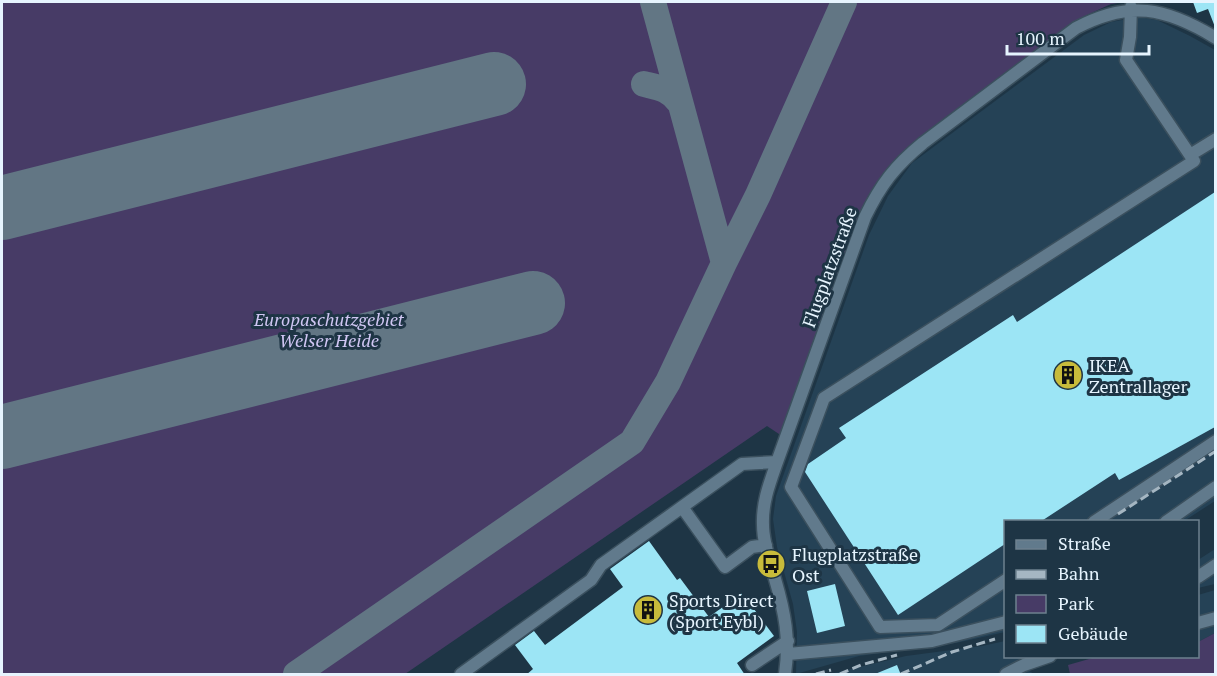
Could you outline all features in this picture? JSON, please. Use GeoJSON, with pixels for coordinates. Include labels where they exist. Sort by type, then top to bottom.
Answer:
{"type":"FeatureCollection","features":[{"type":"Feature","properties":{"kind":"street"},"geometry":{"type":"LineString","coordinates":[[1004,581],[938,624],[880,627],[791,487],[824,398],[1194,161],[1126,60],[1137,5],[1168,12],[1190,22],[1215,38]]}},
{"type":"Feature","properties":{"kind":"street","name":"Flugplatzstraße"},"geometry":{"type":"LineString","coordinates":[[785,675],[788,640],[783,610],[762,527],[767,489],[865,217],[877,193],[890,174],[922,143],[1086,22],[1105,12],[1137,5]]}},
{"type":"Feature","properties":{"kind":"street"},"geometry":{"type":"LineString","coordinates":[[1190,155],[1215,139]]}},
{"type":"Feature","properties":{"kind":"street"},"geometry":{"type":"LineString","coordinates":[[1097,520],[1215,441]]}},
{"type":"Feature","properties":{"kind":"street"},"geometry":{"type":"LineString","coordinates":[[461,675],[591,580],[601,565],[742,464],[777,462]]}},
{"type":"Feature","properties":{"kind":"street"},"geometry":{"type":"LineString","coordinates":[[1169,520],[1215,487]]}},
{"type":"Feature","properties":{"kind":"street"},"geometry":{"type":"LineString","coordinates":[[682,507],[725,567],[752,547],[766,544]]}},
{"type":"Feature","properties":{"kind":"street"},"geometry":{"type":"LineString","coordinates":[[1199,576],[1215,565]]}},
{"type":"Feature","properties":{"kind":"street"},"geometry":{"type":"LineString","coordinates":[[1199,622],[1215,618]]}},
{"type":"Feature","properties":{"kind":"street"},"geometry":{"type":"LineString","coordinates":[[788,654],[932,641],[1004,622]]}},
{"type":"Feature","properties":{"kind":"street"},"geometry":{"type":"LineString","coordinates":[[752,665],[788,640]]}},
{"type":"Feature","properties":{"kind":"street"},"geometry":{"type":"LineString","coordinates":[[1006,675],[1024,665],[1047,658]]}},
{"type":"Feature","properties":{"kind":"shaded area"},"geometry":{"type":"Polygon","coordinates":[[[1139,17],[1157,20],[1215,50],[1215,501],[1186,520],[1004,520],[1004,632],[956,643],[859,656],[796,674],[797,632],[793,604],[777,547],[773,519],[776,496],[869,235],[888,196],[912,163],[1084,35],[1111,22],[1139,17]]]}},
{"type":"Feature","properties":{"kind":"shaded area"},"geometry":{"type":"Polygon","coordinates":[[[1215,549],[1215,584],[1199,588],[1199,559],[1215,549]]]}},
{"type":"Feature","properties":{"kind":"shaded area"},"geometry":{"type":"Polygon","coordinates":[[[1215,590],[1215,633],[1199,641],[1199,595],[1215,590]]]}},
{"type":"Feature","properties":{"kind":"shaded area"},"geometry":{"type":"Polygon","coordinates":[[[1004,641],[1004,658],[1058,658],[1024,665],[1023,667],[1034,674],[830,674],[906,656],[1004,641]]]}},
{"type":"Feature","properties":{"kind":"green space","name":"Europaschutzgebiet Welser Heide"},"geometry":{"type":"Polygon","coordinates":[[[2,2],[1124,2],[1111,4],[1087,15],[943,119],[896,158],[868,196],[840,265],[782,436],[767,426],[405,674],[2,674],[2,2]]]}},
{"type":"Feature","properties":{"kind":"green space"},"geometry":{"type":"Polygon","coordinates":[[[1215,633],[1215,674],[1070,674],[1068,665],[1092,658],[1199,658],[1199,641],[1215,633]]]}},
{"type":"Feature","properties":{"kind":"building"},"geometry":{"type":"Polygon","coordinates":[[[1193,2],[1215,2],[1215,27],[1208,9],[1197,13],[1193,2]]]}},
{"type":"Feature","properties":{"kind":"building","name":"IKEA Zentrallager"},"geometry":{"type":"Polygon","coordinates":[[[1215,192],[1215,427],[1119,480],[1115,473],[1043,520],[1004,520],[1004,545],[898,615],[805,472],[808,464],[846,438],[839,428],[1013,315],[1017,322],[1215,192]]]}},
{"type":"Feature","properties":{"kind":"building","name":"Sports Direct (Sport Eybl)"},"geometry":{"type":"Polygon","coordinates":[[[649,541],[677,580],[680,578],[709,617],[742,593],[774,636],[737,663],[745,675],[526,675],[533,669],[515,645],[534,631],[545,645],[623,587],[610,569],[649,541]]]}},
{"type":"Feature","properties":{"kind":"building"},"geometry":{"type":"Polygon","coordinates":[[[835,584],[845,626],[817,633],[807,591],[835,584]]]}},
{"type":"Feature","properties":{"kind":"building"},"geometry":{"type":"Polygon","coordinates":[[[897,665],[901,675],[875,675],[875,674],[897,665]]]}},
{"type":"Feature","properties":{"kind":"taxiway"},"geometry":{"type":"LineString","coordinates":[[296,674],[632,442],[668,382],[724,263],[653,2]]}},
{"type":"Feature","properties":{"kind":"taxiway"},"geometry":{"type":"LineString","coordinates":[[724,263],[758,195],[844,2]]}},
{"type":"Feature","properties":{"kind":"taxiway"},"geometry":{"type":"LineString","coordinates":[[644,84],[668,92],[679,102]]}},
{"type":"Feature","properties":{"kind":"runway"},"geometry":{"type":"LineString","coordinates":[[2,208],[494,84]]}},
{"type":"Feature","properties":{"kind":"runway"},"geometry":{"type":"LineString","coordinates":[[2,437],[533,303]]}},
{"type":"Feature","properties":{"kind":"railway"},"geometry":{"type":"LineString","coordinates":[[1118,514],[1216,451]]}},
{"type":"Feature","properties":{"kind":"railway"},"geometry":{"type":"LineString","coordinates":[[901,674],[952,652],[995,639]]}},
{"type":"Feature","properties":{"kind":"railway"},"geometry":{"type":"LineString","coordinates":[[840,674],[861,665],[897,655]]}},
{"type":"Feature","properties":{"kind":"railway"},"geometry":{"type":"LineString","coordinates":[[816,674],[831,670]]}},
{"type":"Feature","properties":{"kind":"place","name":"IKEA Zentrallager"},"geometry":{"type":"Point","coordinates":[1068,375]}},
{"type":"Feature","properties":{"kind":"place","name":"Flugplatzstraße Ost"},"geometry":{"type":"Point","coordinates":[771,564]}},
{"type":"Feature","properties":{"kind":"place","name":"Sports Direct (Sport Eybl)"},"geometry":{"type":"Point","coordinates":[648,610]}}]}
